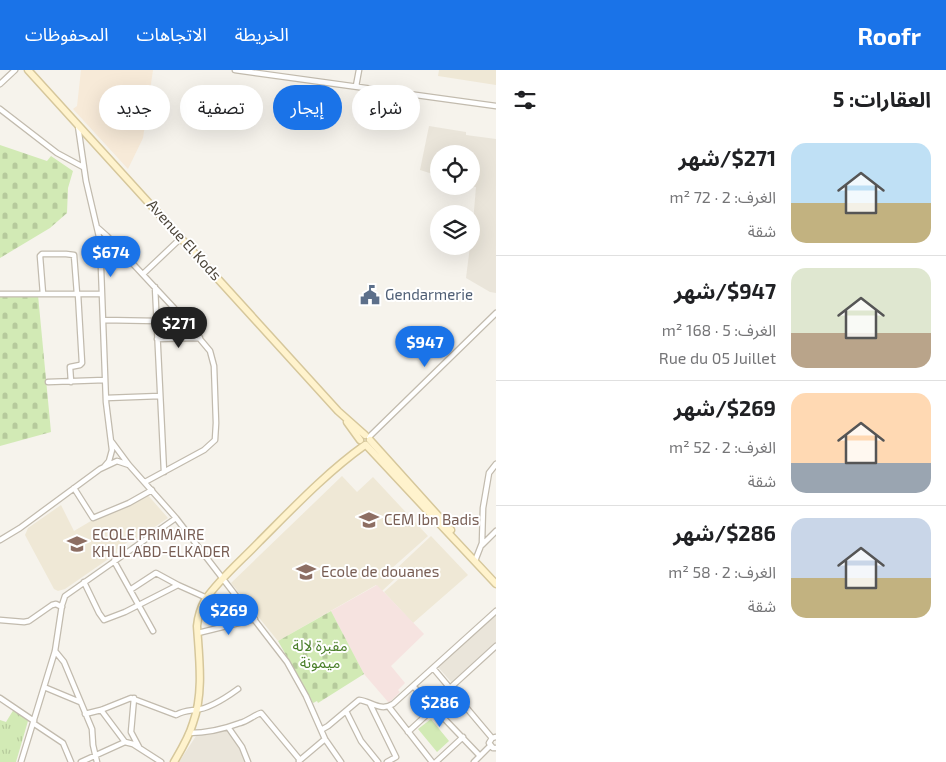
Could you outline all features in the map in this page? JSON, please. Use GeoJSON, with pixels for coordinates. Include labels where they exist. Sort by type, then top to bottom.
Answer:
{"type":"FeatureCollection","features":[{"type":"Feature","properties":{"kind":"main road","name":"Avenue El Kods"},"geometry":{"type":"LineString","coordinates":[[30,71],[338,411],[496,578]]}},
{"type":"Feature","properties":{"kind":"main road"},"geometry":{"type":"LineString","coordinates":[[174,762],[189,733],[196,710],[199,683],[198,617],[207,598],[281,520],[365,440]]}},
{"type":"Feature","properties":{"kind":"main road","name":"Avenue El Kods"},"geometry":{"type":"LineString","coordinates":[[476,559],[496,584]]}},
{"type":"Feature","properties":{"kind":"street"},"geometry":{"type":"LineString","coordinates":[[0,84],[14,70]]}},
{"type":"Feature","properties":{"kind":"street"},"geometry":{"type":"LineString","coordinates":[[235,70],[352,85]]}},
{"type":"Feature","properties":{"kind":"street"},"geometry":{"type":"LineString","coordinates":[[356,85],[359,70]]}},
{"type":"Feature","properties":{"kind":"street"},"geometry":{"type":"LineString","coordinates":[[420,95],[496,106]]}},
{"type":"Feature","properties":{"kind":"street"},"geometry":{"type":"LineString","coordinates":[[0,109],[57,153],[83,167]]}},
{"type":"Feature","properties":{"kind":"street"},"geometry":{"type":"LineString","coordinates":[[77,123],[83,167],[100,241],[106,398],[112,453],[110,460],[104,467]]}},
{"type":"Feature","properties":{"kind":"street"},"geometry":{"type":"LineString","coordinates":[[98,228],[143,274],[200,338],[210,351],[214,366],[216,437],[212,445],[146,482]]}},
{"type":"Feature","properties":{"kind":"street"},"geometry":{"type":"LineString","coordinates":[[143,274],[182,238]]}},
{"type":"Feature","properties":{"kind":"street"},"geometry":{"type":"LineString","coordinates":[[43,294],[40,255],[74,255],[82,363],[70,367],[71,382]]}},
{"type":"Feature","properties":{"kind":"street"},"geometry":{"type":"LineString","coordinates":[[155,287],[164,472]]}},
{"type":"Feature","properties":{"kind":"street"},"geometry":{"type":"LineString","coordinates":[[0,294],[101,294]]}},
{"type":"Feature","properties":{"kind":"street"},"geometry":{"type":"LineString","coordinates":[[365,440],[496,313]]}},
{"type":"Feature","properties":{"kind":"street"},"geometry":{"type":"LineString","coordinates":[[102,320],[157,321]]}},
{"type":"Feature","properties":{"kind":"street"},"geometry":{"type":"LineString","coordinates":[[157,339],[200,338]]}},
{"type":"Feature","properties":{"kind":"street"},"geometry":{"type":"LineString","coordinates":[[48,382],[105,380]]}},
{"type":"Feature","properties":{"kind":"street"},"geometry":{"type":"LineString","coordinates":[[106,398],[160,396]]}},
{"type":"Feature","properties":{"kind":"street"},"geometry":{"type":"LineString","coordinates":[[109,437],[128,465],[146,482],[224,578],[287,662],[306,696],[325,738],[341,762]]}},
{"type":"Feature","properties":{"kind":"street"},"geometry":{"type":"LineString","coordinates":[[0,540],[20,528],[104,467],[117,461],[128,465]]}},
{"type":"Feature","properties":{"kind":"street"},"geometry":{"type":"LineString","coordinates":[[476,559],[481,546],[483,508],[488,476],[490,470],[496,464]]}},
{"type":"Feature","properties":{"kind":"street"},"geometry":{"type":"LineString","coordinates":[[74,488],[93,518],[129,503],[152,490]]}},
{"type":"Feature","properties":{"kind":"street"},"geometry":{"type":"LineString","coordinates":[[21,762],[54,651],[62,607],[67,593],[176,518]]}},
{"type":"Feature","properties":{"kind":"street"},"geometry":{"type":"LineString","coordinates":[[481,546],[496,531]]}},
{"type":"Feature","properties":{"kind":"street"},"geometry":{"type":"LineString","coordinates":[[114,561],[153,631]]}},
{"type":"Feature","properties":{"kind":"street"},"geometry":{"type":"LineString","coordinates":[[130,590],[156,573],[207,598]]}},
{"type":"Feature","properties":{"kind":"street"},"geometry":{"type":"LineString","coordinates":[[84,582],[104,620],[139,606],[178,584]]}},
{"type":"Feature","properties":{"kind":"street"},"geometry":{"type":"LineString","coordinates":[[0,620],[29,621],[52,605],[56,604],[62,607]]}},
{"type":"Feature","properties":{"kind":"street"},"geometry":{"type":"LineString","coordinates":[[321,730],[359,700],[381,707],[389,707],[496,610]]}},
{"type":"Feature","properties":{"kind":"street"},"geometry":{"type":"LineString","coordinates":[[198,633],[255,619]]}},
{"type":"Feature","properties":{"kind":"street"},"geometry":{"type":"LineString","coordinates":[[450,688],[496,646]]}},
{"type":"Feature","properties":{"kind":"street"},"geometry":{"type":"LineString","coordinates":[[54,651],[64,662],[93,732],[97,762]]}},
{"type":"Feature","properties":{"kind":"street"},"geometry":{"type":"LineString","coordinates":[[433,668],[494,737],[490,740],[490,746],[474,762]]}},
{"type":"Feature","properties":{"kind":"street"},"geometry":{"type":"LineString","coordinates":[[413,686],[480,756]]}},
{"type":"Feature","properties":{"kind":"street"},"geometry":{"type":"LineString","coordinates":[[44,687],[80,702]]}},
{"type":"Feature","properties":{"kind":"street"},"geometry":{"type":"LineString","coordinates":[[86,714],[129,698],[134,698],[173,715],[182,711],[196,710],[227,698],[238,689]]}},
{"type":"Feature","properties":{"kind":"street"},"geometry":{"type":"LineString","coordinates":[[0,698],[62,743],[71,762]]}},
{"type":"Feature","properties":{"kind":"street"},"geometry":{"type":"LineString","coordinates":[[134,698],[131,732],[139,747]]}},
{"type":"Feature","properties":{"kind":"street"},"geometry":{"type":"LineString","coordinates":[[370,704],[399,762]]}},
{"type":"Feature","properties":{"kind":"street"},"geometry":{"type":"LineString","coordinates":[[389,707],[432,762]]}},
{"type":"Feature","properties":{"kind":"street"},"geometry":{"type":"LineString","coordinates":[[408,732],[434,708]]}},
{"type":"Feature","properties":{"kind":"street"},"geometry":{"type":"LineString","coordinates":[[101,710],[125,742],[139,747],[162,762]]}},
{"type":"Feature","properties":{"kind":"street"},"geometry":{"type":"LineString","coordinates":[[346,711],[361,741],[378,762]]}},
{"type":"Feature","properties":{"kind":"street"},"geometry":{"type":"LineString","coordinates":[[189,733],[206,732],[228,727],[262,713],[299,761],[325,738]]}},
{"type":"Feature","properties":{"kind":"street"},"geometry":{"type":"LineString","coordinates":[[228,727],[242,747],[248,762]]}},
{"type":"Feature","properties":{"kind":"street"},"geometry":{"type":"LineString","coordinates":[[436,762],[463,737]]}},
{"type":"Feature","properties":{"kind":"street"},"geometry":{"type":"LineString","coordinates":[[81,762],[125,742]]}},
{"type":"Feature","properties":{"kind":"street"},"geometry":{"type":"LineString","coordinates":[[490,746],[496,748]]}},
{"type":"Feature","properties":{"kind":"street"},"geometry":{"type":"LineString","coordinates":[[387,762],[396,757]]}},
{"type":"Feature","properties":{"kind":"shaded area"},"geometry":{"type":"Polygon","coordinates":[[[81,70],[153,70],[151,85],[99,85],[99,130],[144,130],[143,138],[128,169],[73,109],[77,106],[81,70]]]}},
{"type":"Feature","properties":{"kind":"shaded area"},"geometry":{"type":"Polygon","coordinates":[[[439,70],[496,70],[496,85],[438,76],[439,70]]]}},
{"type":"Feature","properties":{"kind":"shaded area"},"geometry":{"type":"Polygon","coordinates":[[[429,126],[466,132],[466,135],[496,139],[496,293],[490,292],[466,278],[469,255],[480,255],[480,205],[474,205],[475,195],[480,195],[480,145],[430,145],[430,173],[420,170],[429,126]]]}},
{"type":"Feature","properties":{"kind":"shaded area","name":"Ecole de douanes"},"geometry":{"type":"Polygon","coordinates":[[[342,476],[357,492],[373,477],[428,536],[391,569],[397,577],[382,591],[376,585],[278,641],[231,583],[342,476]]]}},
{"type":"Feature","properties":{"kind":"shaded area","name":"ECOLE PRIMAIRE KHLIL ABD-ELKADER"},"geometry":{"type":"Polygon","coordinates":[[[146,493],[168,518],[137,539],[134,538],[117,549],[117,553],[65,589],[58,591],[54,589],[25,535],[28,528],[61,505],[74,531],[101,515],[146,493]]]}},
{"type":"Feature","properties":{"kind":"shaded area"},"geometry":{"type":"Polygon","coordinates":[[[431,536],[468,575],[413,623],[384,592],[401,577],[395,570],[431,536]]]}},
{"type":"Feature","properties":{"kind":"shaded area"},"geometry":{"type":"Polygon","coordinates":[[[377,585],[424,634],[391,666],[405,683],[398,690],[400,692],[389,703],[364,674],[331,611],[377,585]]]}},
{"type":"Feature","properties":{"kind":"shaded area"},"geometry":{"type":"Polygon","coordinates":[[[496,615],[496,642],[452,683],[438,667],[496,615]]]}},
{"type":"Feature","properties":{"kind":"shaded area"},"geometry":{"type":"Polygon","coordinates":[[[228,728],[240,747],[246,762],[179,762],[196,736],[228,728]]]}},
{"type":"Feature","properties":{"kind":"green space"},"geometry":{"type":"Polygon","coordinates":[[[0,145],[47,161],[51,156],[73,171],[68,188],[67,213],[50,228],[0,258],[0,145]]]}},
{"type":"Feature","properties":{"kind":"green space"},"geometry":{"type":"Polygon","coordinates":[[[0,295],[38,295],[51,432],[0,446],[0,295]]]}},
{"type":"Feature","properties":{"kind":"green space"},"geometry":{"type":"Polygon","coordinates":[[[173,312],[174,338],[160,338],[160,313],[173,312]]]}},
{"type":"Feature","properties":{"kind":"green space","name":"مقبرة لالة ميمونة"},"geometry":{"type":"Polygon","coordinates":[[[331,611],[364,674],[318,703],[317,701],[313,703],[278,641],[331,611]]]}},
{"type":"Feature","properties":{"kind":"green space"},"geometry":{"type":"Polygon","coordinates":[[[14,709],[28,721],[16,762],[0,762],[0,720],[6,722],[14,709]]]}},
{"type":"Feature","properties":{"kind":"green space"},"geometry":{"type":"Polygon","coordinates":[[[431,719],[449,741],[437,752],[418,729],[431,719]]]}},
{"type":"Feature","properties":{"kind":"place","name":"Gendarmerie"},"geometry":{"type":"Point","coordinates":[370,295]}},
{"type":"Feature","properties":{"kind":"place","name":"CEM Ibn Badis"},"geometry":{"type":"Point","coordinates":[369,520]}},
{"type":"Feature","properties":{"kind":"place","name":"ECOLE PRIMAIRE KHLIL ABD-ELKADER"},"geometry":{"type":"Point","coordinates":[77,544]}},
{"type":"Feature","properties":{"kind":"place","name":"Ecole de douanes"},"geometry":{"type":"Point","coordinates":[306,572]}}]}
